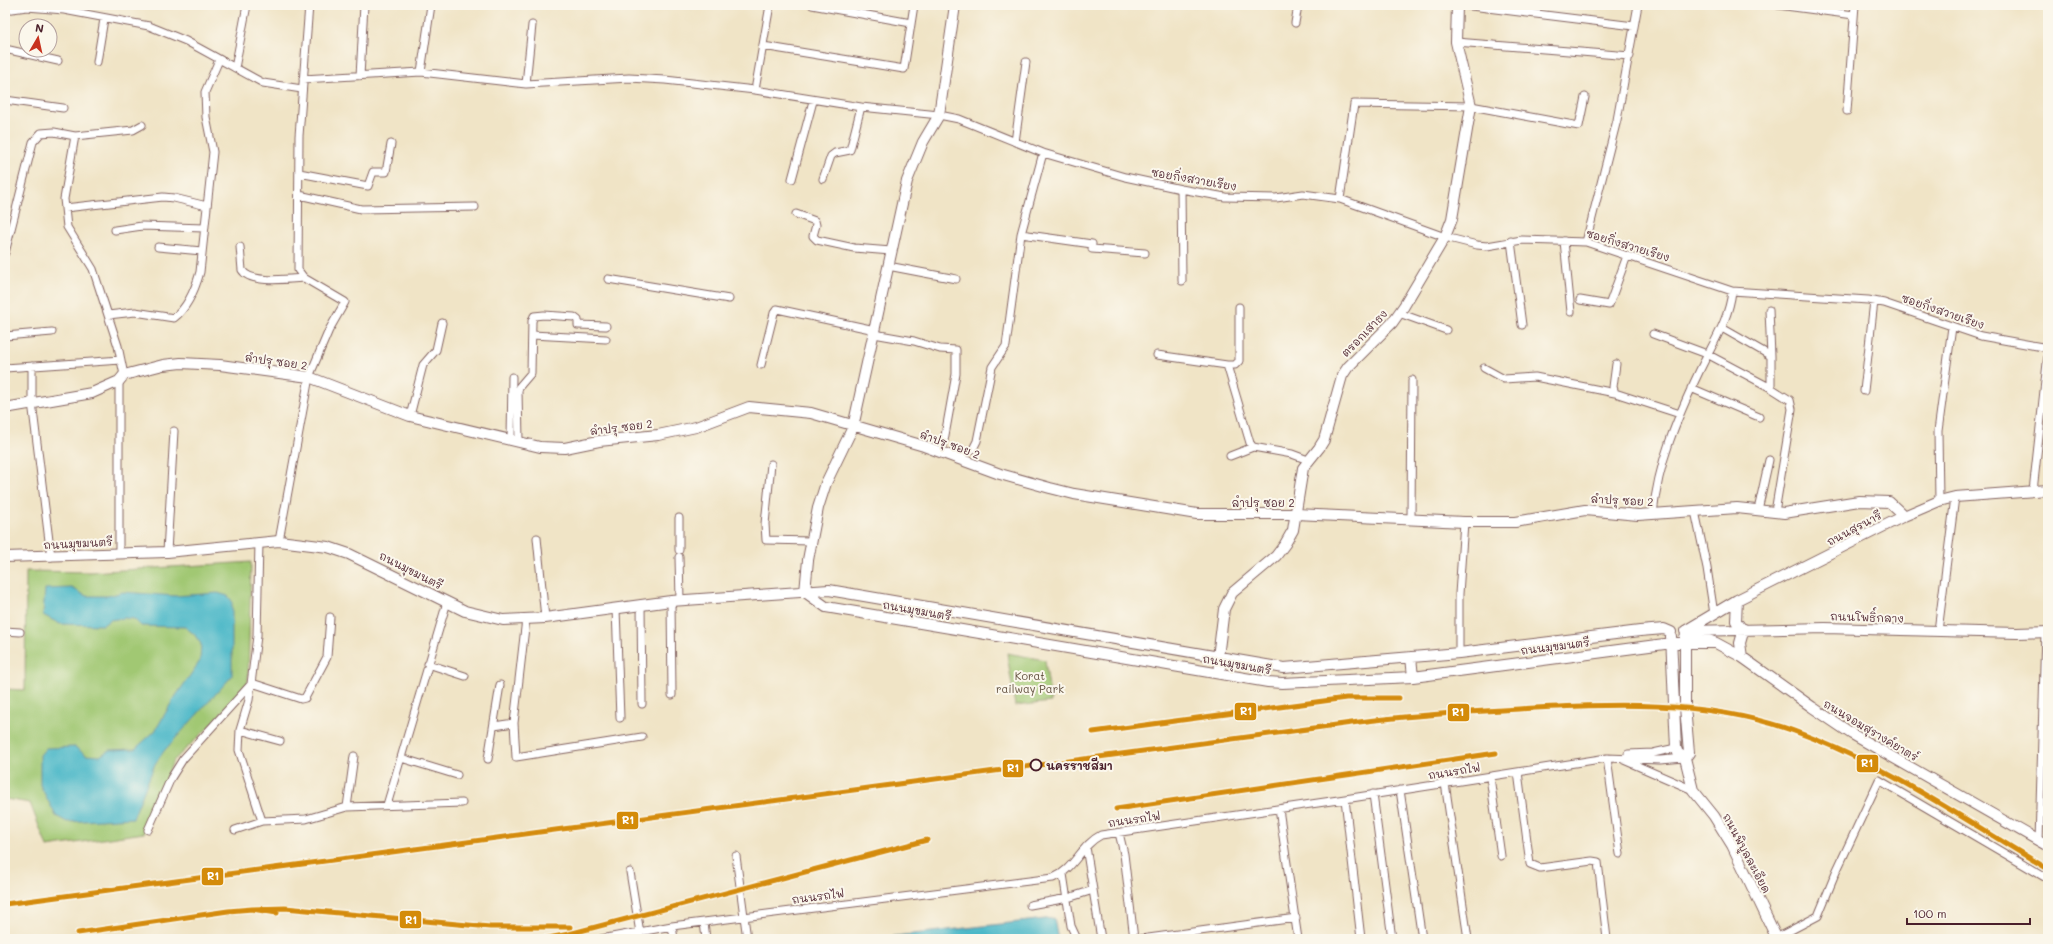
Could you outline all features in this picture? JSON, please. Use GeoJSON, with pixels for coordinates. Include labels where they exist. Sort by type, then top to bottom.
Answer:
{"type":"FeatureCollection","features":[{"type":"Feature","properties":{"kind":"main road"},"geometry":{"type":"LineString","coordinates":[[806,592],[811,541],[818,508],[826,483],[853,427],[891,251],[913,164],[923,142],[939,115],[955,5]]}},
{"type":"Feature","properties":{"kind":"main road","name":"ตรอกเสาธง"},"geometry":{"type":"LineString","coordinates":[[1221,673],[1218,657],[1224,609],[1232,594],[1276,556],[1286,544],[1293,530],[1303,468],[1324,440],[1342,376],[1399,313],[1446,237],[1457,198],[1471,106],[1456,42],[1457,5]]}},
{"type":"Feature","properties":{"kind":"main road","name":"ลำปรุ ซอย 2"},"geometry":{"type":"LineString","coordinates":[[5,408],[32,402],[92,393],[121,378],[181,363],[220,365],[309,377],[364,400],[410,416],[540,447],[565,448],[599,441],[658,435],[696,427],[749,407],[811,413],[853,427],[942,452],[954,458],[1000,474],[1074,494],[1197,514],[1296,514],[1464,522],[1515,522],[1585,510],[1620,514],[1654,514],[1737,508],[1791,512],[1859,501],[1889,502],[1904,516]]}},
{"type":"Feature","properties":{"kind":"main road","name":"ถนนสุรนารี"},"geometry":{"type":"LineString","coordinates":[[1685,631],[1737,600],[1904,516],[1939,501],[1955,498],[2048,490]]}},
{"type":"Feature","properties":{"kind":"main road","name":"ถนนมุขมนตรี"},"geometry":{"type":"LineString","coordinates":[[5,558],[167,552],[279,541],[328,547],[349,554],[447,602],[481,616],[503,620],[545,618],[675,600],[829,590],[1284,668],[1459,653],[1640,630],[1664,629],[1671,632],[1685,631]]}},
{"type":"Feature","properties":{"kind":"main road","name":"ถนนมุขมนตรี"},"geometry":{"type":"LineString","coordinates":[[806,592],[826,607],[1268,682],[1282,683],[1413,677],[1672,643],[1716,643]]}},
{"type":"Feature","properties":{"kind":"main road"},"geometry":{"type":"LineString","coordinates":[[1737,600],[1736,621],[1743,629],[1740,643],[1742,657]]}},
{"type":"Feature","properties":{"kind":"main road","name":"ถนนโพธิ์กลาง"},"geometry":{"type":"LineString","coordinates":[[1685,631],[1825,628],[2046,632]]}},
{"type":"Feature","properties":{"kind":"main road","name":"ถนนพิบูลละเอียด"},"geometry":{"type":"LineString","coordinates":[[1685,631],[1685,707],[1689,753],[1685,758]]}},
{"type":"Feature","properties":{"kind":"main road","name":"ถนนจอมสุรางค์ยาตร์"},"geometry":{"type":"LineString","coordinates":[[1685,631],[1716,643],[1742,657],[1852,734],[2044,844]]}},
{"type":"Feature","properties":{"kind":"main road"},"geometry":{"type":"LineString","coordinates":[[1671,632],[1676,748]]}},
{"type":"Feature","properties":{"kind":"main road"},"geometry":{"type":"LineString","coordinates":[[1411,657],[1413,677]]}},
{"type":"Feature","properties":{"kind":"main road","name":"ถนนพิบูลละเอียด"},"geometry":{"type":"LineString","coordinates":[[1676,748],[1678,753],[1685,758],[1693,790],[1714,816],[1732,846],[1777,939]]}},
{"type":"Feature","properties":{"kind":"street"},"geometry":{"type":"LineString","coordinates":[[235,68],[246,5]]}},
{"type":"Feature","properties":{"kind":"street"},"geometry":{"type":"LineString","coordinates":[[279,541],[309,377],[329,330],[345,302],[304,278],[298,270],[302,89],[309,5]]}},
{"type":"Feature","properties":{"kind":"street"},"geometry":{"type":"LineString","coordinates":[[360,76],[364,5]]}},
{"type":"Feature","properties":{"kind":"street"},"geometry":{"type":"LineString","coordinates":[[421,72],[431,5]]}},
{"type":"Feature","properties":{"kind":"street"},"geometry":{"type":"LineString","coordinates":[[755,90],[770,5]]}},
{"type":"Feature","properties":{"kind":"street"},"geometry":{"type":"LineString","coordinates":[[812,5],[911,23]]}},
{"type":"Feature","properties":{"kind":"street"},"geometry":{"type":"LineString","coordinates":[[763,46],[904,69],[914,5]]}},
{"type":"Feature","properties":{"kind":"street"},"geometry":{"type":"LineString","coordinates":[[1295,24],[1298,5]]}},
{"type":"Feature","properties":{"kind":"street"},"geometry":{"type":"LineString","coordinates":[[1463,5],[1634,26]]}},
{"type":"Feature","properties":{"kind":"street"},"geometry":{"type":"LineString","coordinates":[[1586,242],[1617,120],[1630,56],[1638,5]]}},
{"type":"Feature","properties":{"kind":"street"},"geometry":{"type":"LineString","coordinates":[[1778,5],[1854,15]]}},
{"type":"Feature","properties":{"kind":"street"},"geometry":{"type":"LineString","coordinates":[[1847,111],[1855,5]]}},
{"type":"Feature","properties":{"kind":"street"},"geometry":{"type":"LineString","coordinates":[[5,10],[27,7],[64,10],[104,19],[149,26],[186,41],[219,60],[263,82],[302,89]]}},
{"type":"Feature","properties":{"kind":"street"},"geometry":{"type":"LineString","coordinates":[[97,62],[104,19]]}},
{"type":"Feature","properties":{"kind":"street"},"geometry":{"type":"LineString","coordinates":[[526,84],[532,25]]}},
{"type":"Feature","properties":{"kind":"street"},"geometry":{"type":"LineString","coordinates":[[1456,42],[1630,56]]}},
{"type":"Feature","properties":{"kind":"street"},"geometry":{"type":"LineString","coordinates":[[5,49],[58,61]]}},
{"type":"Feature","properties":{"kind":"street"},"geometry":{"type":"LineString","coordinates":[[108,315],[135,312],[174,318],[181,313],[194,291],[200,272],[213,152],[206,117],[205,92],[219,60]]}},
{"type":"Feature","properties":{"kind":"street"},"geometry":{"type":"LineString","coordinates":[[1015,142],[1026,62]]}},
{"type":"Feature","properties":{"kind":"street","name":"ซอยกิ่งสวายเรียง"},"geometry":{"type":"LineString","coordinates":[[303,79],[421,72],[526,84],[628,78],[665,80],[755,90],[861,108],[959,118],[1015,142],[1060,158],[1125,177],[1181,189],[1225,197],[1276,198],[1303,194],[1340,199],[1446,237],[1482,245],[1511,241],[1586,242],[1732,291],[1874,301],[1981,336],[2048,348]]}},
{"type":"Feature","properties":{"kind":"street"},"geometry":{"type":"LineString","coordinates":[[1340,199],[1354,104],[1471,106],[1579,126],[1584,97]]}},
{"type":"Feature","properties":{"kind":"street"},"geometry":{"type":"LineString","coordinates":[[5,100],[63,108]]}},
{"type":"Feature","properties":{"kind":"street"},"geometry":{"type":"LineString","coordinates":[[792,179],[813,101]]}},
{"type":"Feature","properties":{"kind":"street"},"geometry":{"type":"LineString","coordinates":[[823,179],[832,156],[835,153],[850,150],[861,108]]}},
{"type":"Feature","properties":{"kind":"street"},"geometry":{"type":"LineString","coordinates":[[5,253],[32,142],[42,134],[54,132],[75,136],[133,130],[142,125]]}},
{"type":"Feature","properties":{"kind":"street"},"geometry":{"type":"LineString","coordinates":[[75,136],[64,199],[67,226],[93,269],[121,360],[119,553]]}},
{"type":"Feature","properties":{"kind":"street"},"geometry":{"type":"LineString","coordinates":[[299,173],[368,186],[373,172],[386,172],[391,144]]}},
{"type":"Feature","properties":{"kind":"street"},"geometry":{"type":"LineString","coordinates":[[954,458],[973,449],[977,441],[992,367],[1006,346],[1021,234],[1043,152]]}},
{"type":"Feature","properties":{"kind":"street"},"geometry":{"type":"LineString","coordinates":[[1181,189],[1182,281]]}},
{"type":"Feature","properties":{"kind":"street"},"geometry":{"type":"LineString","coordinates":[[299,195],[361,209],[475,207]]}},
{"type":"Feature","properties":{"kind":"street"},"geometry":{"type":"LineString","coordinates":[[65,208],[162,197],[174,198],[207,206]]}},
{"type":"Feature","properties":{"kind":"street"},"geometry":{"type":"LineString","coordinates":[[796,214],[815,221],[816,226],[813,236],[817,240],[854,248],[891,251]]}},
{"type":"Feature","properties":{"kind":"street"},"geometry":{"type":"LineString","coordinates":[[115,230],[142,226],[204,228]]}},
{"type":"Feature","properties":{"kind":"street"},"geometry":{"type":"LineString","coordinates":[[1021,234],[1092,247],[1145,254]]}},
{"type":"Feature","properties":{"kind":"street"},"geometry":{"type":"LineString","coordinates":[[1511,241],[1522,325]]}},
{"type":"Feature","properties":{"kind":"street"},"geometry":{"type":"LineString","coordinates":[[1564,241],[1571,312]]}},
{"type":"Feature","properties":{"kind":"street"},"geometry":{"type":"LineString","coordinates":[[158,247],[202,251]]}},
{"type":"Feature","properties":{"kind":"street"},"geometry":{"type":"LineString","coordinates":[[240,247],[242,270],[249,277],[268,279],[304,278]]}},
{"type":"Feature","properties":{"kind":"street"},"geometry":{"type":"LineString","coordinates":[[1580,300],[1609,305],[1627,256]]}},
{"type":"Feature","properties":{"kind":"street"},"geometry":{"type":"LineString","coordinates":[[888,266],[956,279]]}},
{"type":"Feature","properties":{"kind":"street"},"geometry":{"type":"LineString","coordinates":[[608,280],[729,299]]}},
{"type":"Feature","properties":{"kind":"street"},"geometry":{"type":"LineString","coordinates":[[1654,514],[1656,489],[1661,468],[1691,388],[1707,354],[1722,328],[1729,308],[1732,291]]}},
{"type":"Feature","properties":{"kind":"street"},"geometry":{"type":"LineString","coordinates":[[1864,391],[1874,301]]}},
{"type":"Feature","properties":{"kind":"street"},"geometry":{"type":"LineString","coordinates":[[1157,355],[1235,365],[1239,361],[1239,307]]}},
{"type":"Feature","properties":{"kind":"street"},"geometry":{"type":"LineString","coordinates":[[761,365],[774,313],[777,309],[914,341],[940,349],[956,350],[956,374],[942,452]]}},
{"type":"Feature","properties":{"kind":"street"},"geometry":{"type":"LineString","coordinates":[[1769,310],[1772,388]]}},
{"type":"Feature","properties":{"kind":"street"},"geometry":{"type":"LineString","coordinates":[[1399,313],[1446,330]]}},
{"type":"Feature","properties":{"kind":"street"},"geometry":{"type":"LineString","coordinates":[[515,440],[519,387],[531,373],[532,321],[534,316],[574,317],[578,320],[578,325],[606,326]]}},
{"type":"Feature","properties":{"kind":"street"},"geometry":{"type":"LineString","coordinates":[[410,416],[423,365],[436,350],[442,323]]}},
{"type":"Feature","properties":{"kind":"street"},"geometry":{"type":"LineString","coordinates":[[1939,501],[1938,431],[1952,327]]}},
{"type":"Feature","properties":{"kind":"street"},"geometry":{"type":"LineString","coordinates":[[1722,328],[1771,356]]}},
{"type":"Feature","properties":{"kind":"street"},"geometry":{"type":"LineString","coordinates":[[5,336],[52,332]]}},
{"type":"Feature","properties":{"kind":"street"},"geometry":{"type":"LineString","coordinates":[[1653,334],[1707,354],[1772,388],[1790,400],[1792,409],[1775,512]]}},
{"type":"Feature","properties":{"kind":"street"},"geometry":{"type":"LineString","coordinates":[[532,335],[606,338]]}},
{"type":"Feature","properties":{"kind":"street"},"geometry":{"type":"LineString","coordinates":[[2033,491],[2048,354]]}},
{"type":"Feature","properties":{"kind":"street"},"geometry":{"type":"LineString","coordinates":[[5,368],[121,360]]}},
{"type":"Feature","properties":{"kind":"street"},"geometry":{"type":"LineString","coordinates":[[1615,393],[1612,387],[1616,364]]}},
{"type":"Feature","properties":{"kind":"street"},"geometry":{"type":"LineString","coordinates":[[1227,365],[1250,443],[1253,447]]}},
{"type":"Feature","properties":{"kind":"street"},"geometry":{"type":"LineString","coordinates":[[32,366],[32,402],[51,557]]}},
{"type":"Feature","properties":{"kind":"street"},"geometry":{"type":"LineString","coordinates":[[1484,368],[1504,379],[1535,377],[1615,393],[1680,414]]}},
{"type":"Feature","properties":{"kind":"street"},"geometry":{"type":"LineString","coordinates":[[512,377],[515,440]]}},
{"type":"Feature","properties":{"kind":"street"},"geometry":{"type":"LineString","coordinates":[[1411,519],[1412,380]]}},
{"type":"Feature","properties":{"kind":"street"},"geometry":{"type":"LineString","coordinates":[[1691,388],[1759,417]]}},
{"type":"Feature","properties":{"kind":"street"},"geometry":{"type":"LineString","coordinates":[[167,552],[174,431]]}},
{"type":"Feature","properties":{"kind":"street"},"geometry":{"type":"LineString","coordinates":[[1230,456],[1253,447],[1292,454],[1308,460]]}},
{"type":"Feature","properties":{"kind":"street"},"geometry":{"type":"LineString","coordinates":[[1758,510],[1769,460]]}},
{"type":"Feature","properties":{"kind":"street"},"geometry":{"type":"LineString","coordinates":[[771,464],[765,524],[766,540],[811,541]]}},
{"type":"Feature","properties":{"kind":"street"},"geometry":{"type":"LineString","coordinates":[[1938,631],[1955,498]]}},
{"type":"Feature","properties":{"kind":"street"},"geometry":{"type":"LineString","coordinates":[[1694,511],[1707,568],[1714,614]]}},
{"type":"Feature","properties":{"kind":"street"},"geometry":{"type":"LineString","coordinates":[[672,695],[675,600],[679,554],[679,518]]}},
{"type":"Feature","properties":{"kind":"street"},"geometry":{"type":"LineString","coordinates":[[1459,653],[1459,594],[1464,522]]}},
{"type":"Feature","properties":{"kind":"street"},"geometry":{"type":"LineString","coordinates":[[537,538],[545,618]]}},
{"type":"Feature","properties":{"kind":"street"},"geometry":{"type":"LineString","coordinates":[[259,542],[259,607],[252,683],[240,730],[239,750],[262,821]]}},
{"type":"Feature","properties":{"kind":"street"},"geometry":{"type":"LineString","coordinates":[[387,805],[447,602]]}},
{"type":"Feature","properties":{"kind":"street"},"geometry":{"type":"LineString","coordinates":[[641,604],[642,704]]}},
{"type":"Feature","properties":{"kind":"street"},"geometry":{"type":"LineString","coordinates":[[616,609],[620,718]]}},
{"type":"Feature","properties":{"kind":"street"},"geometry":{"type":"LineString","coordinates":[[252,683],[301,699],[305,698],[327,656],[330,617]]}},
{"type":"Feature","properties":{"kind":"street"},"geometry":{"type":"LineString","coordinates":[[526,619],[514,723],[514,753],[516,757],[520,758],[642,737]]}},
{"type":"Feature","properties":{"kind":"street"},"geometry":{"type":"LineString","coordinates":[[5,631],[20,632]]}},
{"type":"Feature","properties":{"kind":"street"},"geometry":{"type":"LineString","coordinates":[[2044,844],[2046,632]]}},
{"type":"Feature","properties":{"kind":"street"},"geometry":{"type":"LineString","coordinates":[[428,664],[465,676]]}},
{"type":"Feature","properties":{"kind":"street"},"geometry":{"type":"LineString","coordinates":[[148,830],[171,778],[183,759],[252,683]]}},
{"type":"Feature","properties":{"kind":"street"},"geometry":{"type":"LineString","coordinates":[[488,759],[500,685]]}},
{"type":"Feature","properties":{"kind":"street"},"geometry":{"type":"LineString","coordinates":[[494,726],[514,723]]}},
{"type":"Feature","properties":{"kind":"street"},"geometry":{"type":"LineString","coordinates":[[240,730],[280,741]]}},
{"type":"Feature","properties":{"kind":"street","name":"ถนนรถไฟ"},"geometry":{"type":"LineString","coordinates":[[601,939],[672,926],[1053,878],[1063,874],[1093,839],[1101,835],[1490,777],[1622,755],[1653,753],[1676,748]]}},
{"type":"Feature","properties":{"kind":"street"},"geometry":{"type":"LineString","coordinates":[[347,807],[354,756]]}},
{"type":"Feature","properties":{"kind":"street","name":"ถนนรถไฟ"},"geometry":{"type":"LineString","coordinates":[[1614,757],[1654,760],[1685,758]]}},
{"type":"Feature","properties":{"kind":"street","name":"ถนนรถไฟ"},"geometry":{"type":"LineString","coordinates":[[1614,757],[1693,790]]}},
{"type":"Feature","properties":{"kind":"street"},"geometry":{"type":"LineString","coordinates":[[401,758],[457,774]]}},
{"type":"Feature","properties":{"kind":"street"},"geometry":{"type":"LineString","coordinates":[[1606,758],[1620,854]]}},
{"type":"Feature","properties":{"kind":"street"},"geometry":{"type":"LineString","coordinates":[[1518,772],[1530,864],[1540,868],[1592,861],[1598,862],[1607,939]]}},
{"type":"Feature","properties":{"kind":"street"},"geometry":{"type":"LineString","coordinates":[[1490,777],[1501,856]]}},
{"type":"Feature","properties":{"kind":"street"},"geometry":{"type":"LineString","coordinates":[[1777,939],[1818,916],[1836,872],[1879,780],[2048,879]]}},
{"type":"Feature","properties":{"kind":"street"},"geometry":{"type":"LineString","coordinates":[[1446,783],[1468,939]]}},
{"type":"Feature","properties":{"kind":"street"},"geometry":{"type":"LineString","coordinates":[[1400,790],[1422,939]]}},
{"type":"Feature","properties":{"kind":"street"},"geometry":{"type":"LineString","coordinates":[[1373,794],[1392,939]]}},
{"type":"Feature","properties":{"kind":"street"},"geometry":{"type":"LineString","coordinates":[[1345,799],[1361,939]]}},
{"type":"Feature","properties":{"kind":"street"},"geometry":{"type":"LineString","coordinates":[[235,830],[262,821],[306,819],[347,807],[462,803]]}},
{"type":"Feature","properties":{"kind":"street"},"geometry":{"type":"LineString","coordinates":[[1279,809],[1298,939]]}},
{"type":"Feature","properties":{"kind":"street"},"geometry":{"type":"LineString","coordinates":[[1119,833],[1124,854],[1134,939]]}},
{"type":"Feature","properties":{"kind":"street"},"geometry":{"type":"LineString","coordinates":[[1086,847],[1102,939]]}},
{"type":"Feature","properties":{"kind":"street"},"geometry":{"type":"LineString","coordinates":[[736,856],[747,939]]}},
{"type":"Feature","properties":{"kind":"street"},"geometry":{"type":"LineString","coordinates":[[630,872],[641,939]]}},
{"type":"Feature","properties":{"kind":"street"},"geometry":{"type":"LineString","coordinates":[[1063,874],[1068,898],[1071,926],[1077,939]]}},
{"type":"Feature","properties":{"kind":"street"},"geometry":{"type":"LineString","coordinates":[[1030,905],[1068,898],[1093,890]]}},
{"type":"Feature","properties":{"kind":"street"},"geometry":{"type":"LineString","coordinates":[[1141,939],[1296,918]]}},
{"type":"Feature","properties":{"kind":"street"},"geometry":{"type":"LineString","coordinates":[[704,922],[706,939]]}},
{"type":"Feature","properties":{"kind":"street"},"geometry":{"type":"LineString","coordinates":[[672,926],[674,939]]}},
{"type":"Feature","properties":{"kind":"green space"},"geometry":{"type":"Polygon","coordinates":[[[251,562],[248,682],[211,725],[173,761],[144,833],[47,847],[30,803],[5,799],[5,689],[25,690],[26,571],[90,572],[251,562]]]}},
{"type":"Feature","properties":{"kind":"green space","name":"Korat railway Park"},"geometry":{"type":"Polygon","coordinates":[[[1007,653],[1045,660],[1051,702],[1015,706],[1007,653]]]}},
{"type":"Feature","properties":{"kind":"water"},"geometry":{"type":"Polygon","coordinates":[[[72,588],[86,596],[108,596],[123,592],[175,596],[218,593],[228,596],[232,601],[232,676],[164,751],[155,764],[133,818],[67,822],[56,816],[40,785],[40,755],[46,748],[75,747],[86,755],[100,756],[109,750],[135,749],[155,731],[173,700],[200,661],[201,644],[194,634],[185,627],[141,626],[134,619],[124,618],[110,620],[103,625],[60,624],[43,615],[45,589],[72,588]]]}},
{"type":"Feature","properties":{"kind":"water"},"geometry":{"type":"Polygon","coordinates":[[[1054,918],[1058,939],[869,939],[1054,918]]]}},
{"type":"Feature","properties":{"kind":"transit line","name":"R1"},"geometry":{"type":"LineString","coordinates":[[1093,732],[1346,698],[1399,698]]}},
{"type":"Feature","properties":{"kind":"transit line","name":"R1"},"geometry":{"type":"LineString","coordinates":[[5,904],[1399,717],[1554,707],[1623,705],[1658,706],[1727,713],[1794,731],[1828,744],[1924,794],[2048,869]]}},
{"type":"Feature","properties":{"kind":"transit line","name":"R1"},"geometry":{"type":"LineString","coordinates":[[1116,809],[1496,753]]}},
{"type":"Feature","properties":{"kind":"transit line","name":"R1"},"geometry":{"type":"LineString","coordinates":[[543,939],[569,934],[927,840]]}},
{"type":"Feature","properties":{"kind":"transit line","name":"R1"},"geometry":{"type":"LineString","coordinates":[[252,909],[285,908],[490,927],[570,927]]}},
{"type":"Feature","properties":{"kind":"transit line","name":"R1"},"geometry":{"type":"LineString","coordinates":[[78,933],[228,911],[252,909],[277,913]]}},
{"type":"Feature","properties":{"kind":"place","name":"นครราชสีมา"},"geometry":{"type":"Point","coordinates":[1036,765]}}]}
